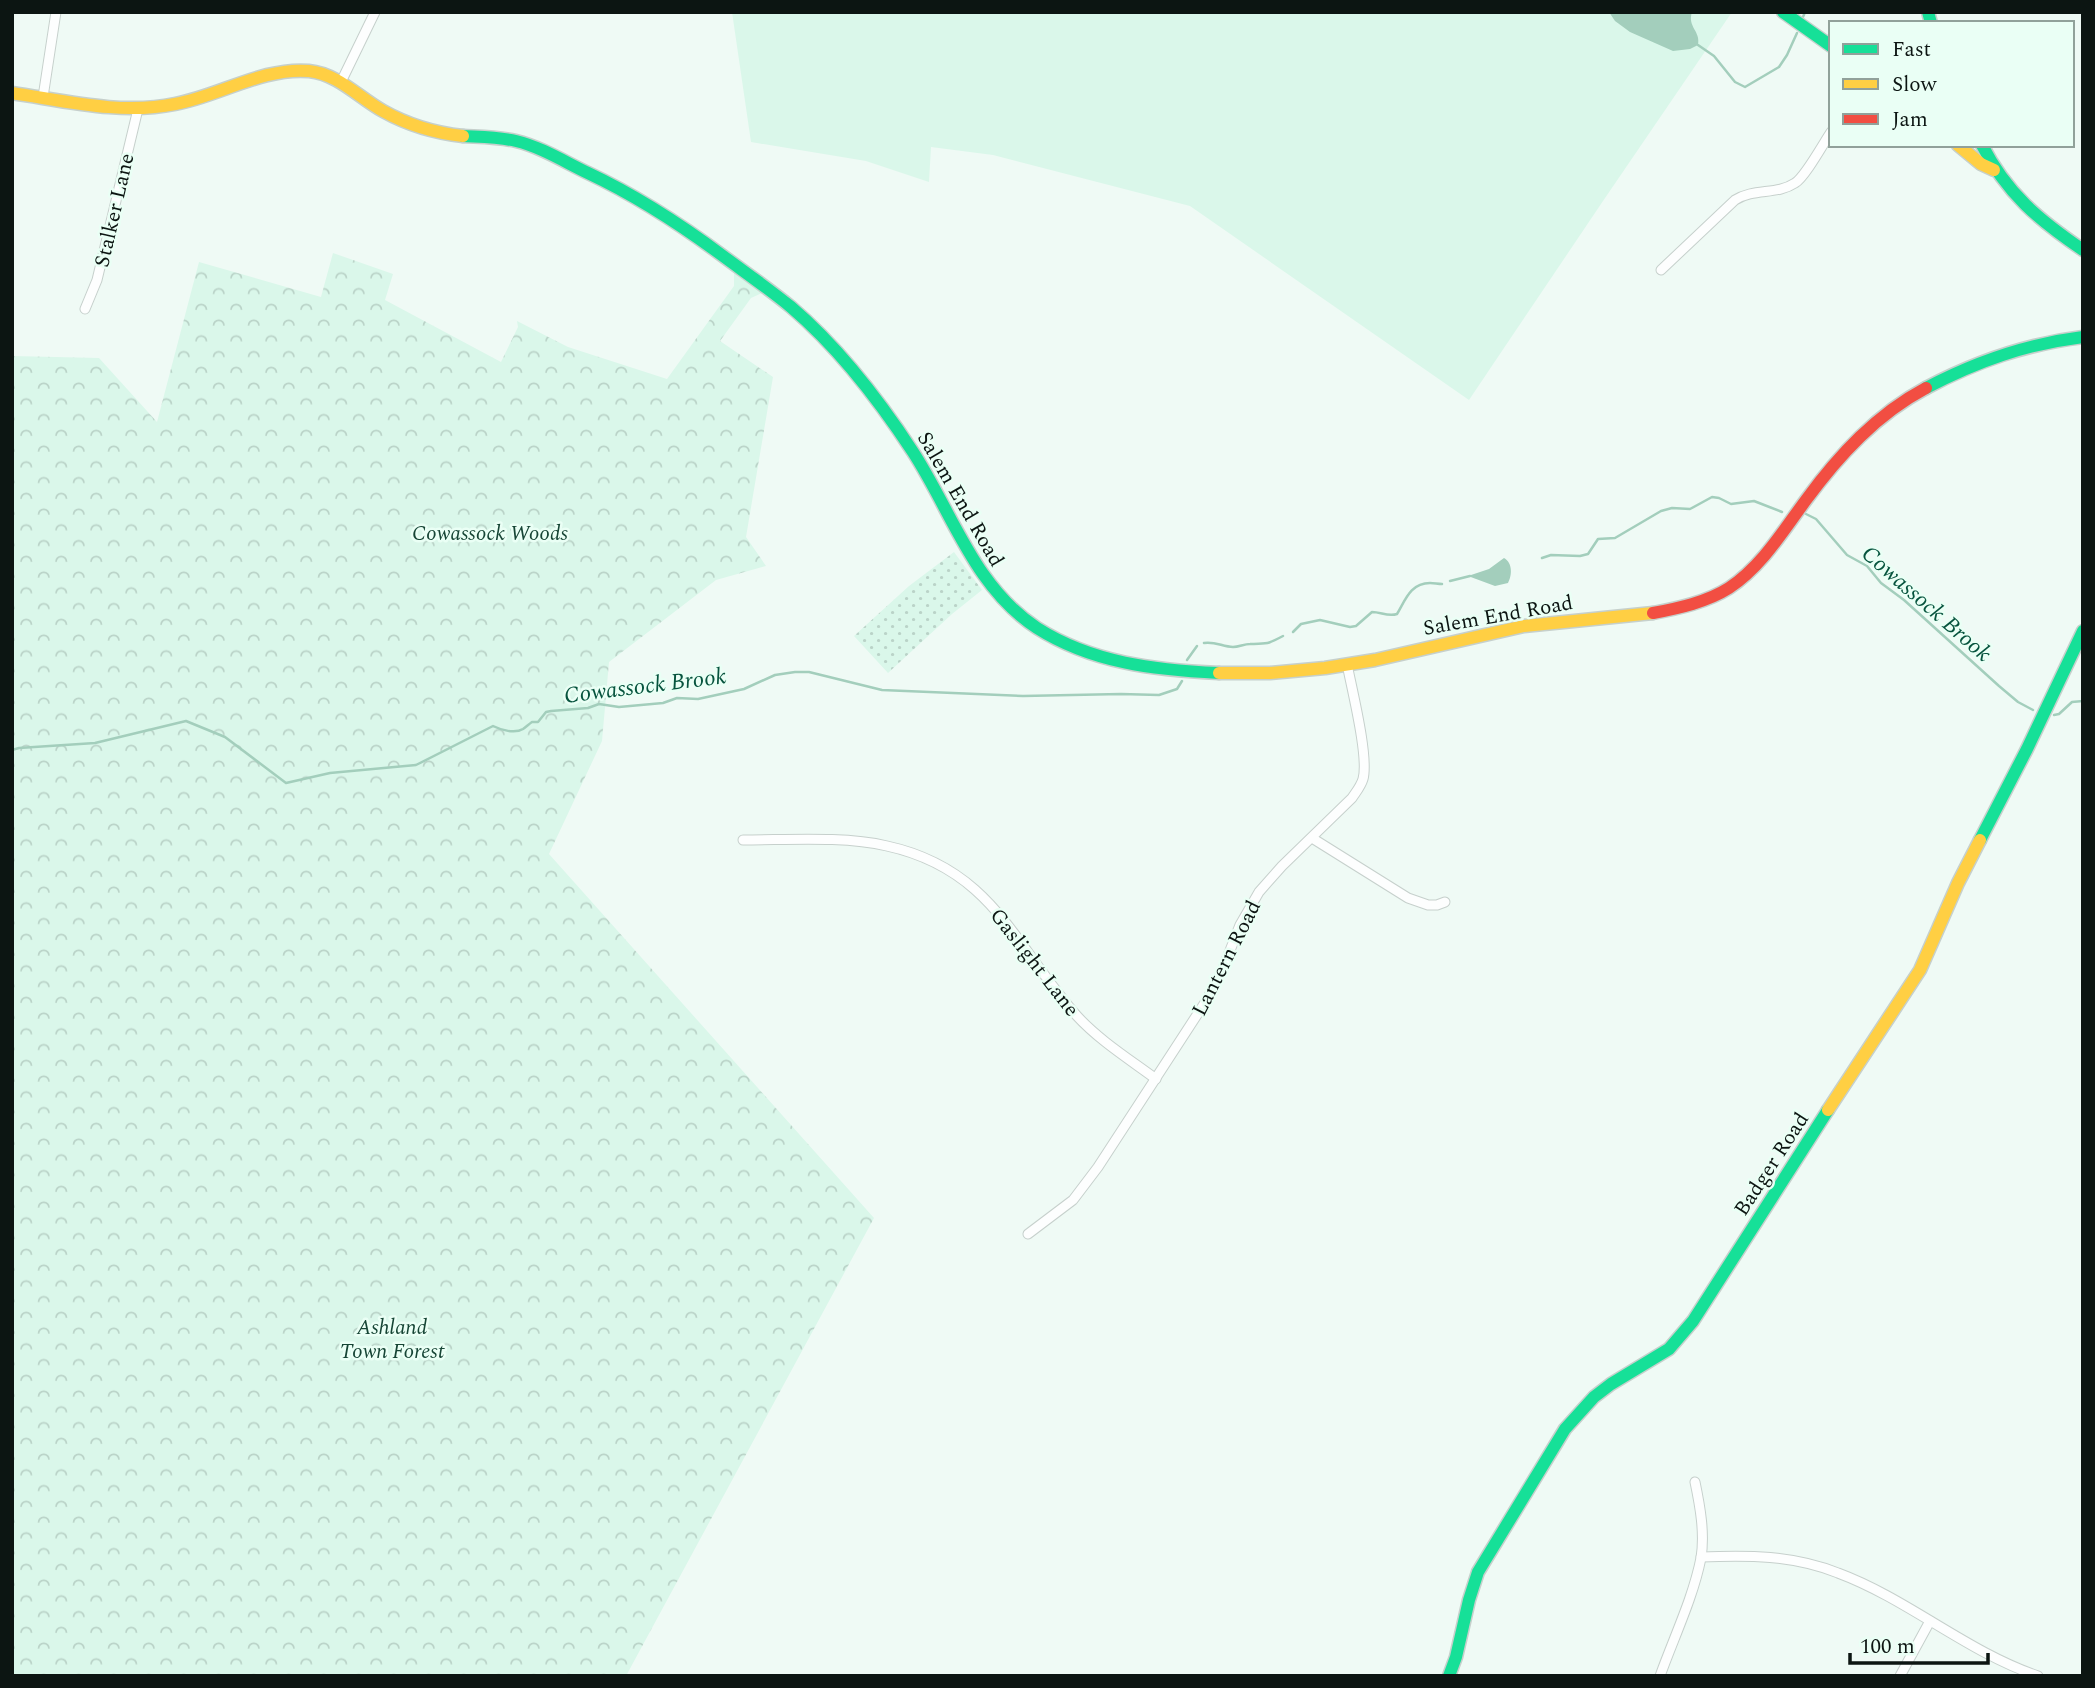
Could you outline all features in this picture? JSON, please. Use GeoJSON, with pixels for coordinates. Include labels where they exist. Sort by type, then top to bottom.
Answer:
{"type":"FeatureCollection","features":[{"type":"Feature","properties":{"kind":"street"},"geometry":{"type":"LineString","coordinates":[[43,97],[56,12]]}},
{"type":"Feature","properties":{"kind":"street"},"geometry":{"type":"LineString","coordinates":[[341,82],[375,12]]}},
{"type":"Feature","properties":{"kind":"street"},"geometry":{"type":"LineString","coordinates":[[1783,12],[1829,45]]}},
{"type":"Feature","properties":{"kind":"street","name":"Salem End Road"},"geometry":{"type":"LineString","coordinates":[[12,93],[138,109],[185,103],[289,72],[316,72],[341,82],[384,111],[423,129],[517,141],[573,166],[671,218],[798,314],[829,346],[897,428],[929,477],[960,540],[980,573],[1007,605],[1039,629],[1088,654],[1146,667],[1263,674],[1347,664],[1518,627],[1651,612],[1681,607],[1714,596],[1741,579],[1758,562],[1843,453],[1889,412],[1953,374],[1996,354],[2035,343],[2083,337]]}},
{"type":"Feature","properties":{"kind":"street","name":"Stalker Lane"},"geometry":{"type":"LineString","coordinates":[[85,309],[97,280],[138,109]]}},
{"type":"Feature","properties":{"kind":"street"},"geometry":{"type":"LineString","coordinates":[[1661,270],[1735,200],[1749,193],[1794,184],[1829,135]]}},
{"type":"Feature","properties":{"kind":"street"},"geometry":{"type":"LineString","coordinates":[[1960,147],[1981,164],[1994,170]]}},
{"type":"Feature","properties":{"kind":"street"},"geometry":{"type":"LineString","coordinates":[[1983,147],[1994,170],[2022,204],[2083,250]]}},
{"type":"Feature","properties":{"kind":"street","name":"Badger Road"},"geometry":{"type":"LineString","coordinates":[[1449,1676],[1478,1572],[1566,1429],[1594,1397],[1611,1384],[1654,1360],[1680,1338],[1907,992],[2083,631]]}},
{"type":"Feature","properties":{"kind":"street","name":"Lantern Road"},"geometry":{"type":"LineString","coordinates":[[1028,1234],[1059,1212],[1085,1185],[1206,1001],[1222,971],[1240,925],[1259,892],[1352,798],[1362,780],[1364,760],[1347,664]]}},
{"type":"Feature","properties":{"kind":"street"},"geometry":{"type":"LineString","coordinates":[[1312,838],[1418,903],[1437,905],[1445,902]]}},
{"type":"Feature","properties":{"kind":"street","name":"Gaslight Lane"},"geometry":{"type":"LineString","coordinates":[[743,840],[872,843],[906,851],[939,865],[967,883],[993,907],[1085,1025],[1156,1079]]}},
{"type":"Feature","properties":{"kind":"street"},"geometry":{"type":"LineString","coordinates":[[1660,1676],[1692,1590],[1701,1557],[1702,1529],[1695,1482]]}},
{"type":"Feature","properties":{"kind":"street"},"geometry":{"type":"LineString","coordinates":[[1701,1557],[1769,1556],[1814,1565],[1853,1579],[2000,1660],[2038,1676]]}},
{"type":"Feature","properties":{"kind":"street"},"geometry":{"type":"LineString","coordinates":[[1900,1676],[1930,1621]]}},
{"type":"Feature","properties":{"kind":"green space"},"geometry":{"type":"Polygon","coordinates":[[[732,12],[1732,12],[1469,400],[1190,206],[993,155],[931,147],[929,182],[866,161],[751,142],[732,12]]]}},
{"type":"Feature","properties":{"kind":"green space"},"geometry":{"type":"Polygon","coordinates":[[[333,253],[393,274],[385,300],[501,362],[518,327],[517,321],[568,347],[667,379],[734,286],[734,273],[762,293],[751,298],[720,341],[773,377],[746,537],[766,566],[716,580],[609,662],[602,741],[549,854],[874,1218],[626,1676],[12,1676],[12,356],[99,358],[157,422],[199,262],[321,297],[333,253]]]}},
{"type":"Feature","properties":{"kind":"green space"},"geometry":{"type":"Polygon","coordinates":[[[954,552],[982,590],[888,673],[854,636],[909,586],[954,552]]]}},
{"type":"Feature","properties":{"kind":"shaded area"},"geometry":{"type":"Polygon","coordinates":[[[1609,12],[1692,12],[1691,22],[1698,36],[1698,45],[1673,51],[1630,32],[1615,21],[1609,12]]]}},
{"type":"Feature","properties":{"kind":"shaded area"},"geometry":{"type":"Polygon","coordinates":[[[1504,558],[1511,570],[1508,583],[1495,586],[1468,576],[1489,569],[1504,558]]]}},
{"type":"Feature","properties":{"kind":"waterway"},"geometry":{"type":"LineString","coordinates":[[1803,17],[1805,12]]}},
{"type":"Feature","properties":{"kind":"waterway"},"geometry":{"type":"LineString","coordinates":[[1698,45],[1714,56],[1735,82],[1745,87],[1779,67],[1797,33]]}},
{"type":"Feature","properties":{"kind":"waterway","name":"Cowassock Brook"},"geometry":{"type":"LineString","coordinates":[[1542,558],[1551,555],[1588,554],[1598,539],[1615,538],[1661,511],[1672,508],[1690,509],[1712,497],[1731,504],[1754,501],[1782,512]]}},
{"type":"Feature","properties":{"kind":"waterway","name":"Cowassock Brook"},"geometry":{"type":"LineString","coordinates":[[1806,514],[1816,519],[1847,555],[1867,566],[1881,583],[1904,600],[1999,686],[2018,702],[2033,710]]}},
{"type":"Feature","properties":{"kind":"waterway","name":"Cowassock Brook"},"geometry":{"type":"LineString","coordinates":[[1450,581],[1470,576]]}},
{"type":"Feature","properties":{"kind":"waterway","name":"Cowassock Brook"},"geometry":{"type":"LineString","coordinates":[[1293,632],[1301,624],[1320,620],[1350,627],[1356,626],[1372,612],[1397,614],[1413,589],[1423,584],[1442,584]]}},
{"type":"Feature","properties":{"kind":"waterway","name":"Cowassock Brook"},"geometry":{"type":"LineString","coordinates":[[1204,643],[1235,647],[1267,643],[1283,636]]}},
{"type":"Feature","properties":{"kind":"waterway","name":"Cowassock Brook"},"geometry":{"type":"LineString","coordinates":[[1187,660],[1197,646]]}},
{"type":"Feature","properties":{"kind":"waterway","name":"Cowassock Brook"},"geometry":{"type":"LineString","coordinates":[[12,750],[95,743],[186,721],[225,737],[286,783],[330,773],[416,765],[493,726],[508,731],[523,729],[532,722],[538,722],[546,712],[588,708],[599,704],[619,707],[663,703],[677,698],[698,699],[744,689],[775,675],[795,672],[809,672],[882,690],[1023,696],[1159,695],[1177,689],[1182,681]]}},
{"type":"Feature","properties":{"kind":"waterway","name":"Cowassock Brook"},"geometry":{"type":"LineString","coordinates":[[2054,715],[2059,714],[2072,702],[2083,701]]}},
{"type":"Feature","properties":{"kind":"traffic: fast"},"geometry":{"type":"LineString","coordinates":[[1783,12],[1829,45]]}},
{"type":"Feature","properties":{"kind":"traffic: fast"},"geometry":{"type":"LineString","coordinates":[[1928,12],[1930,21]]}},
{"type":"Feature","properties":{"kind":"traffic: fast"},"geometry":{"type":"LineString","coordinates":[[463,136],[516,141],[553,155],[606,182],[691,233],[791,307],[825,339],[872,394],[913,452],[980,570],[1015,611],[1037,628],[1058,640],[1102,657],[1148,667],[1219,673]]}},
{"type":"Feature","properties":{"kind":"traffic: fast"},"geometry":{"type":"LineString","coordinates":[[1983,147],[2002,178],[2025,205],[2083,250]]}},
{"type":"Feature","properties":{"kind":"traffic: fast"},"geometry":{"type":"LineString","coordinates":[[1926,388],[2002,355],[2083,337]]}},
{"type":"Feature","properties":{"kind":"traffic: fast"},"geometry":{"type":"LineString","coordinates":[[1980,840],[2083,631]]}},
{"type":"Feature","properties":{"kind":"traffic: fast"},"geometry":{"type":"LineString","coordinates":[[1449,1676],[1478,1572],[1565,1429],[1594,1397],[1669,1349],[1693,1321],[1828,1110]]}},
{"type":"Feature","properties":{"kind":"traffic: slow"},"geometry":{"type":"LineString","coordinates":[[12,93],[94,106],[155,107],[192,100],[275,73],[309,71],[339,81],[383,111],[402,120],[463,136]]}},
{"type":"Feature","properties":{"kind":"traffic: slow"},"geometry":{"type":"LineString","coordinates":[[1960,147],[1981,164],[1994,170]]}},
{"type":"Feature","properties":{"kind":"traffic: slow"},"geometry":{"type":"LineString","coordinates":[[1219,673],[1270,673],[1325,668],[1375,660],[1524,626],[1653,613]]}},
{"type":"Feature","properties":{"kind":"traffic: slow"},"geometry":{"type":"LineString","coordinates":[[1828,1110],[1920,970],[1980,840]]}},
{"type":"Feature","properties":{"kind":"traffic: jam"},"geometry":{"type":"LineString","coordinates":[[1653,613],[1702,601],[1741,579],[1771,547],[1819,483],[1860,437],[1891,410],[1926,388]]}},
{"type":"Feature","properties":{"kind":"park label","name":"Cowassock Woods"},"geometry":{"type":"Point","coordinates":[490,533]}},
{"type":"Feature","properties":{"kind":"park label","name":"Ashland Town Forest"},"geometry":{"type":"Point","coordinates":[392,1339]}}]}
